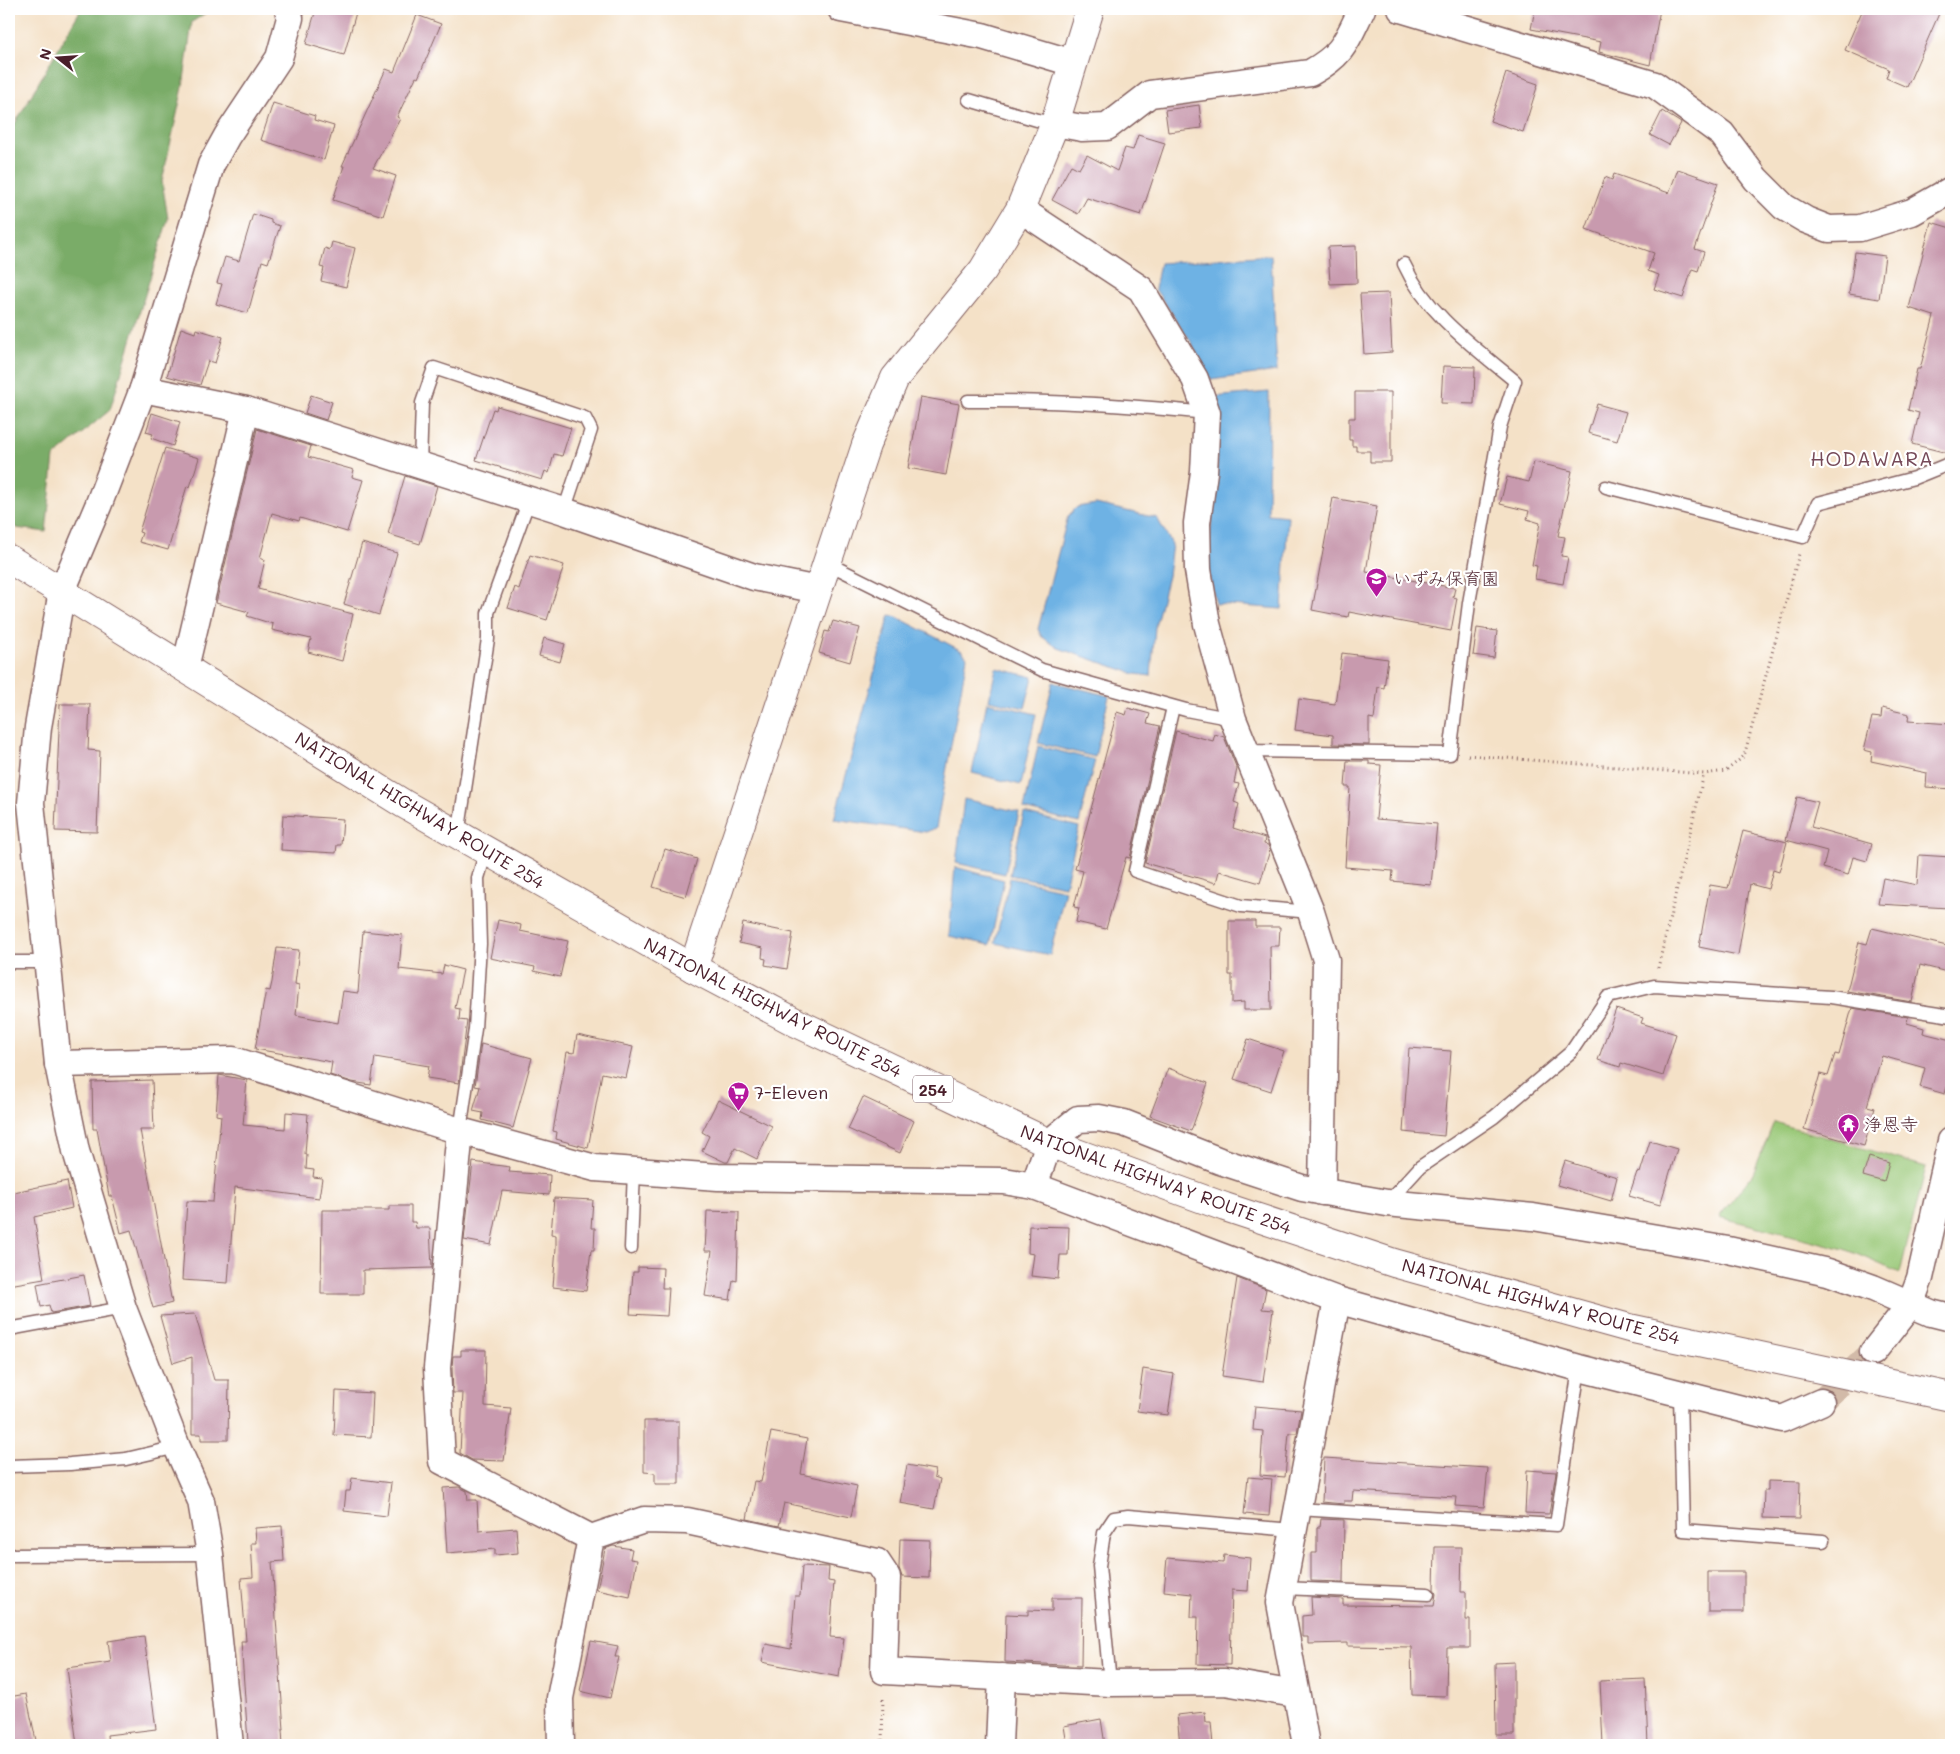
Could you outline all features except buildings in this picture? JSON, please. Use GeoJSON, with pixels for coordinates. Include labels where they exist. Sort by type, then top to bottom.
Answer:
{"type":"FeatureCollection","features":[{"type":"Feature","properties":{"kind":"main road"},"geometry":{"type":"LineString","coordinates":[[692,968],[866,445],[895,378],[983,270],[1020,209],[1055,123],[1090,9]]}},
{"type":"Feature","properties":{"kind":"main road","name":"NATIONAL HIGHWAY ROUTE 254"},"geometry":{"type":"LineString","coordinates":[[9,559],[404,804],[692,968],[806,1027],[1048,1143],[1225,1207],[1394,1263],[1629,1328],[1951,1397]]}},
{"type":"Feature","properties":{"kind":"street"},"geometry":{"type":"LineString","coordinates":[[230,1745],[210,1554],[201,1501],[177,1447],[123,1308],[76,1151],[58,1064],[31,802],[38,726],[62,591],[98,506],[143,389],[211,165],[227,136],[279,58],[290,18],[288,9]]}},
{"type":"Feature","properties":{"kind":"street"},"geometry":{"type":"LineString","coordinates":[[841,9],[982,36],[1073,63]]}},
{"type":"Feature","properties":{"kind":"street"},"geometry":{"type":"LineString","coordinates":[[1055,123],[1082,128],[1107,127],[1150,94],[1310,73],[1326,64],[1343,49],[1362,9]]}},
{"type":"Feature","properties":{"kind":"street"},"geometry":{"type":"LineString","coordinates":[[1401,9],[1655,85],[1722,134],[1756,179],[1784,207],[1806,220],[1829,229],[1860,228],[1912,212],[1951,190]]}},
{"type":"Feature","properties":{"kind":"street"},"geometry":{"type":"LineString","coordinates":[[1020,209],[1140,288],[1195,380],[1207,413],[1204,472],[1197,523],[1198,570],[1207,624],[1232,719],[1247,751],[1281,843],[1311,912],[1326,960],[1322,1192]]}},
{"type":"Feature","properties":{"kind":"street"},"geometry":{"type":"LineString","coordinates":[[143,389],[246,410],[564,511],[754,577],[818,590]]}},
{"type":"Feature","properties":{"kind":"street"},"geometry":{"type":"LineString","coordinates":[[185,668],[246,410]]}},
{"type":"Feature","properties":{"kind":"street"},"geometry":{"type":"LineString","coordinates":[[58,1064],[233,1060],[460,1130],[595,1168],[718,1176],[1004,1181],[1034,1186],[1338,1300],[1580,1368],[1782,1419],[1821,1402]]}},
{"type":"Feature","properties":{"kind":"street"},"geometry":{"type":"LineString","coordinates":[[1034,1186],[1048,1143],[1078,1119],[1099,1118],[1124,1123],[1220,1161],[1322,1192],[1388,1203],[1533,1217],[1728,1250],[1828,1272],[1873,1288],[1910,1305],[1951,1318]]}},
{"type":"Feature","properties":{"kind":"street"},"geometry":{"type":"LineString","coordinates":[[460,1130],[437,1368],[442,1461],[591,1538],[644,1520],[687,1521],[877,1562],[888,1577],[884,1671],[1110,1683],[1226,1682],[1295,1694]]}},
{"type":"Feature","properties":{"kind":"street"},"geometry":{"type":"LineString","coordinates":[[1872,1352],[1910,1305],[1944,1207],[1951,1142]]}},
{"type":"Feature","properties":{"kind":"street"},"geometry":{"type":"LineString","coordinates":[[1306,1745],[1295,1694],[1280,1603],[1338,1300]]}},
{"type":"Feature","properties":{"kind":"street"},"geometry":{"type":"LineString","coordinates":[[561,1745],[560,1698],[591,1538]]}},
{"type":"Feature","properties":{"kind":"street"},"geometry":{"type":"LineString","coordinates":[[999,1745],[1002,1677]]}},
{"type":"Feature","properties":{"kind":"lane"},"geometry":{"type":"LineString","coordinates":[[969,100],[1037,120],[1055,123]]}},
{"type":"Feature","properties":{"kind":"lane"},"geometry":{"type":"LineString","coordinates":[[1247,751],[1450,754],[1469,603],[1500,427],[1515,381],[1462,338],[1412,282],[1404,264]]}},
{"type":"Feature","properties":{"kind":"lane"},"geometry":{"type":"LineString","coordinates":[[420,466],[422,403],[434,368],[585,418],[591,430],[564,511]]}},
{"type":"Feature","properties":{"kind":"lane"},"geometry":{"type":"LineString","coordinates":[[968,401],[1015,400],[1150,407],[1207,413]]}},
{"type":"Feature","properties":{"kind":"lane"},"geometry":{"type":"LineString","coordinates":[[1606,487],[1803,537],[1818,503],[1914,478],[1951,463]]}},
{"type":"Feature","properties":{"kind":"lane"},"geometry":{"type":"LineString","coordinates":[[458,835],[488,640],[488,613],[529,500]]}},
{"type":"Feature","properties":{"kind":"lane"},"geometry":{"type":"LineString","coordinates":[[827,563],[1042,670],[1173,706],[1232,719]]}},
{"type":"Feature","properties":{"kind":"lane"},"geometry":{"type":"LineString","coordinates":[[1173,706],[1135,871],[1241,906],[1311,912]]}},
{"type":"Feature","properties":{"kind":"lane"},"geometry":{"type":"LineString","coordinates":[[460,1130],[475,1029],[480,944],[478,878],[486,851]]}},
{"type":"Feature","properties":{"kind":"lane"},"geometry":{"type":"LineString","coordinates":[[9,962],[48,962]]}},
{"type":"Feature","properties":{"kind":"lane"},"geometry":{"type":"LineString","coordinates":[[1388,1203],[1420,1167],[1494,1117],[1571,1052],[1608,997],[1654,986],[1831,997],[1951,1016]]}},
{"type":"Feature","properties":{"kind":"lane"},"geometry":{"type":"LineString","coordinates":[[631,1248],[634,1170]]}},
{"type":"Feature","properties":{"kind":"lane"},"geometry":{"type":"LineString","coordinates":[[9,1328],[123,1308]]}},
{"type":"Feature","properties":{"kind":"lane"},"geometry":{"type":"LineString","coordinates":[[1110,1683],[1099,1566],[1104,1533],[1114,1518],[1128,1516],[1556,1524],[1580,1368]]}},
{"type":"Feature","properties":{"kind":"lane"},"geometry":{"type":"LineString","coordinates":[[1680,1394],[1683,1530],[1823,1541]]}},
{"type":"Feature","properties":{"kind":"lane"},"geometry":{"type":"LineString","coordinates":[[9,1466],[70,1464],[126,1459],[177,1447]]}},
{"type":"Feature","properties":{"kind":"lane"},"geometry":{"type":"LineString","coordinates":[[9,1555],[210,1554]]}},
{"type":"Feature","properties":{"kind":"lane"},"geometry":{"type":"LineString","coordinates":[[1282,1588],[1428,1594]]}},
{"type":"Feature","properties":{"kind":"path"},"geometry":{"type":"LineString","coordinates":[[1450,754],[1704,774],[1726,771],[1744,756],[1803,537]]}},
{"type":"Feature","properties":{"kind":"path"},"geometry":{"type":"LineString","coordinates":[[1654,986],[1704,774]]}},
{"type":"Feature","properties":{"kind":"path"},"geometry":{"type":"LineString","coordinates":[[882,1745],[884,1671]]}},
{"type":"Feature","properties":{"kind":"green space"},"geometry":{"type":"Polygon","coordinates":[[[81,9],[212,9],[192,22],[183,87],[162,181],[168,219],[110,410],[54,457],[46,532],[16,528],[9,517],[9,142],[13,127],[81,9]]]}},
{"type":"Feature","properties":{"kind":"green space"},"geometry":{"type":"Polygon","coordinates":[[[1774,1122],[1926,1167],[1900,1273],[1845,1249],[1719,1217],[1753,1174],[1774,1122]]]}},
{"type":"Feature","properties":{"kind":"water"},"geometry":{"type":"Polygon","coordinates":[[[1271,255],[1277,371],[1211,380],[1190,340],[1155,289],[1160,263],[1271,255]]]}},
{"type":"Feature","properties":{"kind":"water"},"geometry":{"type":"Polygon","coordinates":[[[1269,392],[1268,514],[1288,516],[1282,609],[1216,604],[1207,568],[1217,466],[1213,397],[1269,392]]]}},
{"type":"Feature","properties":{"kind":"water"},"geometry":{"type":"Polygon","coordinates":[[[1096,504],[1157,518],[1172,544],[1168,576],[1155,627],[1151,676],[1135,674],[1058,648],[1041,636],[1038,629],[1068,516],[1077,507],[1096,504]]]}},
{"type":"Feature","properties":{"kind":"water"},"geometry":{"type":"Polygon","coordinates":[[[890,615],[962,651],[967,657],[936,828],[926,832],[834,819],[890,615]]]}},
{"type":"Feature","properties":{"kind":"water"},"geometry":{"type":"Polygon","coordinates":[[[996,668],[1033,677],[1025,708],[989,700],[996,668]]]}},
{"type":"Feature","properties":{"kind":"water"},"geometry":{"type":"Polygon","coordinates":[[[1053,682],[1109,696],[1095,757],[1038,743],[1053,682]]]}},
{"type":"Feature","properties":{"kind":"water"},"geometry":{"type":"Polygon","coordinates":[[[987,702],[1036,714],[1021,785],[972,773],[987,702]]]}},
{"type":"Feature","properties":{"kind":"water"},"geometry":{"type":"Polygon","coordinates":[[[1038,746],[1095,760],[1079,823],[1024,809],[1038,746]]]}},
{"type":"Feature","properties":{"kind":"water"},"geometry":{"type":"Polygon","coordinates":[[[964,799],[1019,812],[1005,874],[956,863],[964,799]]]}},
{"type":"Feature","properties":{"kind":"water"},"geometry":{"type":"Polygon","coordinates":[[[1024,813],[1079,827],[1065,886],[1010,875],[1024,813]]]}},
{"type":"Feature","properties":{"kind":"water"},"geometry":{"type":"Polygon","coordinates":[[[955,867],[1004,880],[990,945],[949,936],[955,867]]]}},
{"type":"Feature","properties":{"kind":"water"},"geometry":{"type":"Polygon","coordinates":[[[1010,878],[1065,890],[1050,955],[995,943],[1010,878]]]}},
{"type":"Feature","properties":{"kind":"tunnel"},"geometry":{"type":"LineString","coordinates":[[1821,1402],[1873,1352]]}},
{"type":"Feature","properties":{"kind":"place","name":"いずみ保育園"},"geometry":{"type":"Point","coordinates":[1377,597]}},
{"type":"Feature","properties":{"kind":"place","name":"7-Eleven"},"geometry":{"type":"Point","coordinates":[738,1111]}},
{"type":"Feature","properties":{"kind":"place","name":"浄恩寺"},"geometry":{"type":"Point","coordinates":[1848,1143]}},
{"type":"Feature","properties":{"kind":"district","name":"HODAWARA"},"geometry":{"type":"Point","coordinates":[1872,458]}}]}
